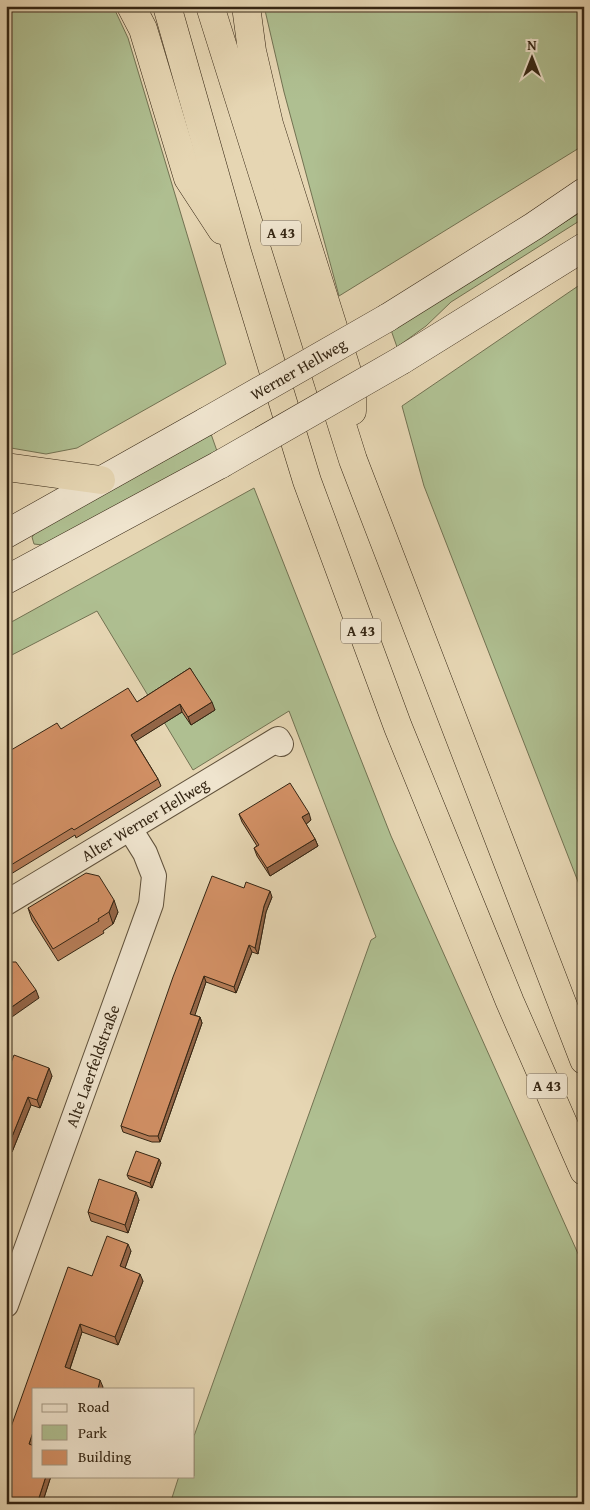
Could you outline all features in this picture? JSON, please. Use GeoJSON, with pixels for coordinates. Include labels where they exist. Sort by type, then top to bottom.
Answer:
{"type":"FeatureCollection","features":[{"type":"Feature","properties":{"kind":"highway"},"geometry":{"type":"LineString","coordinates":[[131,6],[143,29],[188,178],[237,252]]}},
{"type":"Feature","properties":{"kind":"highway","name":"A 43"},"geometry":{"type":"LineString","coordinates":[[167,6],[237,252],[307,481],[375,670],[510,1002],[584,1171]]}},
{"type":"Feature","properties":{"kind":"highway","name":"A 43"},"geometry":{"type":"LineString","coordinates":[[210,6],[353,460],[584,1060]]}},
{"type":"Feature","properties":{"kind":"highway"},"geometry":{"type":"LineString","coordinates":[[246,6],[252,51],[269,124],[352,387],[353,460]]}},
{"type":"Feature","properties":{"kind":"highway"},"geometry":{"type":"LineString","coordinates":[[6,467],[101,480]]}},
{"type":"Feature","properties":{"kind":"main road","name":"Werner Hellweg"},"geometry":{"type":"LineString","coordinates":[[6,534],[387,318],[534,226],[584,192]]}},
{"type":"Feature","properties":{"kind":"main road"},"geometry":{"type":"LineString","coordinates":[[6,580],[221,464],[402,360],[584,247]]}},
{"type":"Feature","properties":{"kind":"street","name":"Alter Werner Hellweg"},"geometry":{"type":"LineString","coordinates":[[6,903],[278,739],[281,744]]}},
{"type":"Feature","properties":{"kind":"street","name":"Alte Laerfeldstraße"},"geometry":{"type":"LineString","coordinates":[[6,1305],[151,904],[154,876],[145,853],[130,829]]}},
{"type":"Feature","properties":{"kind":"green space"},"geometry":{"type":"Polygon","coordinates":[[[6,6],[113,6],[128,38],[226,364],[77,448],[46,454],[11,448],[7,456],[6,6]]]}},
{"type":"Feature","properties":{"kind":"green space"},"geometry":{"type":"Polygon","coordinates":[[[264,6],[584,6],[584,145],[339,296],[284,92],[264,6]]]}},
{"type":"Feature","properties":{"kind":"green space"},"geometry":{"type":"Polygon","coordinates":[[[584,210],[584,218],[451,302],[426,326],[397,347],[391,330],[584,210]]]}},
{"type":"Feature","properties":{"kind":"green space"},"geometry":{"type":"Polygon","coordinates":[[[584,282],[584,897],[424,486],[402,406],[584,282]]]}},
{"type":"Feature","properties":{"kind":"green space"},"geometry":{"type":"Polygon","coordinates":[[[211,434],[217,451],[42,545],[34,544],[32,537],[36,532],[211,434]]]}},
{"type":"Feature","properties":{"kind":"green space"},"geometry":{"type":"Polygon","coordinates":[[[254,488],[391,836],[584,1267],[584,1504],[170,1504],[178,1478],[195,1478],[195,1433],[371,940],[376,937],[289,711],[193,770],[97,611],[6,658],[6,625],[254,488]]]}},
{"type":"Feature","properties":{"kind":"building"},"geometry":{"type":"Polygon","coordinates":[[[190,668],[212,702],[188,717],[180,704],[131,735],[158,779],[74,830],[72,828],[6,868],[6,753],[57,723],[61,729],[128,688],[137,702],[190,668]]]}},
{"type":"Feature","properties":{"kind":"building"},"geometry":{"type":"Polygon","coordinates":[[[290,783],[309,813],[302,817],[315,839],[267,868],[254,848],[259,845],[239,814],[290,783]]]}},
{"type":"Feature","properties":{"kind":"building"},"geometry":{"type":"Polygon","coordinates":[[[86,873],[99,876],[114,900],[109,912],[98,919],[99,921],[53,949],[28,908],[86,873]]]}},
{"type":"Feature","properties":{"kind":"building"},"geometry":{"type":"Polygon","coordinates":[[[212,876],[244,888],[246,882],[270,891],[264,906],[255,948],[249,945],[234,987],[204,976],[190,1014],[200,1017],[158,1136],[149,1136],[121,1126],[173,977],[212,876]]]}},
{"type":"Feature","properties":{"kind":"building"},"geometry":{"type":"Polygon","coordinates":[[[8,962],[16,962],[36,990],[6,1011],[6,964],[8,962]]]}},
{"type":"Feature","properties":{"kind":"building"},"geometry":{"type":"Polygon","coordinates":[[[14,1055],[49,1068],[37,1100],[28,1097],[9,1144],[6,1143],[6,1076],[14,1055]]]}},
{"type":"Feature","properties":{"kind":"building"},"geometry":{"type":"Polygon","coordinates":[[[136,1151],[159,1159],[150,1183],[127,1175],[136,1151]]]}},
{"type":"Feature","properties":{"kind":"building"},"geometry":{"type":"Polygon","coordinates":[[[99,1179],[136,1192],[125,1225],[88,1212],[99,1179]]]}},
{"type":"Feature","properties":{"kind":"building"},"geometry":{"type":"Polygon","coordinates":[[[107,1236],[128,1244],[120,1266],[140,1274],[115,1337],[80,1324],[65,1367],[100,1380],[98,1388],[32,1388],[32,1435],[29,1444],[32,1445],[32,1478],[45,1478],[37,1504],[15,1504],[11,1502],[6,1504],[6,1441],[68,1267],[92,1276],[107,1236]]]}}]}
